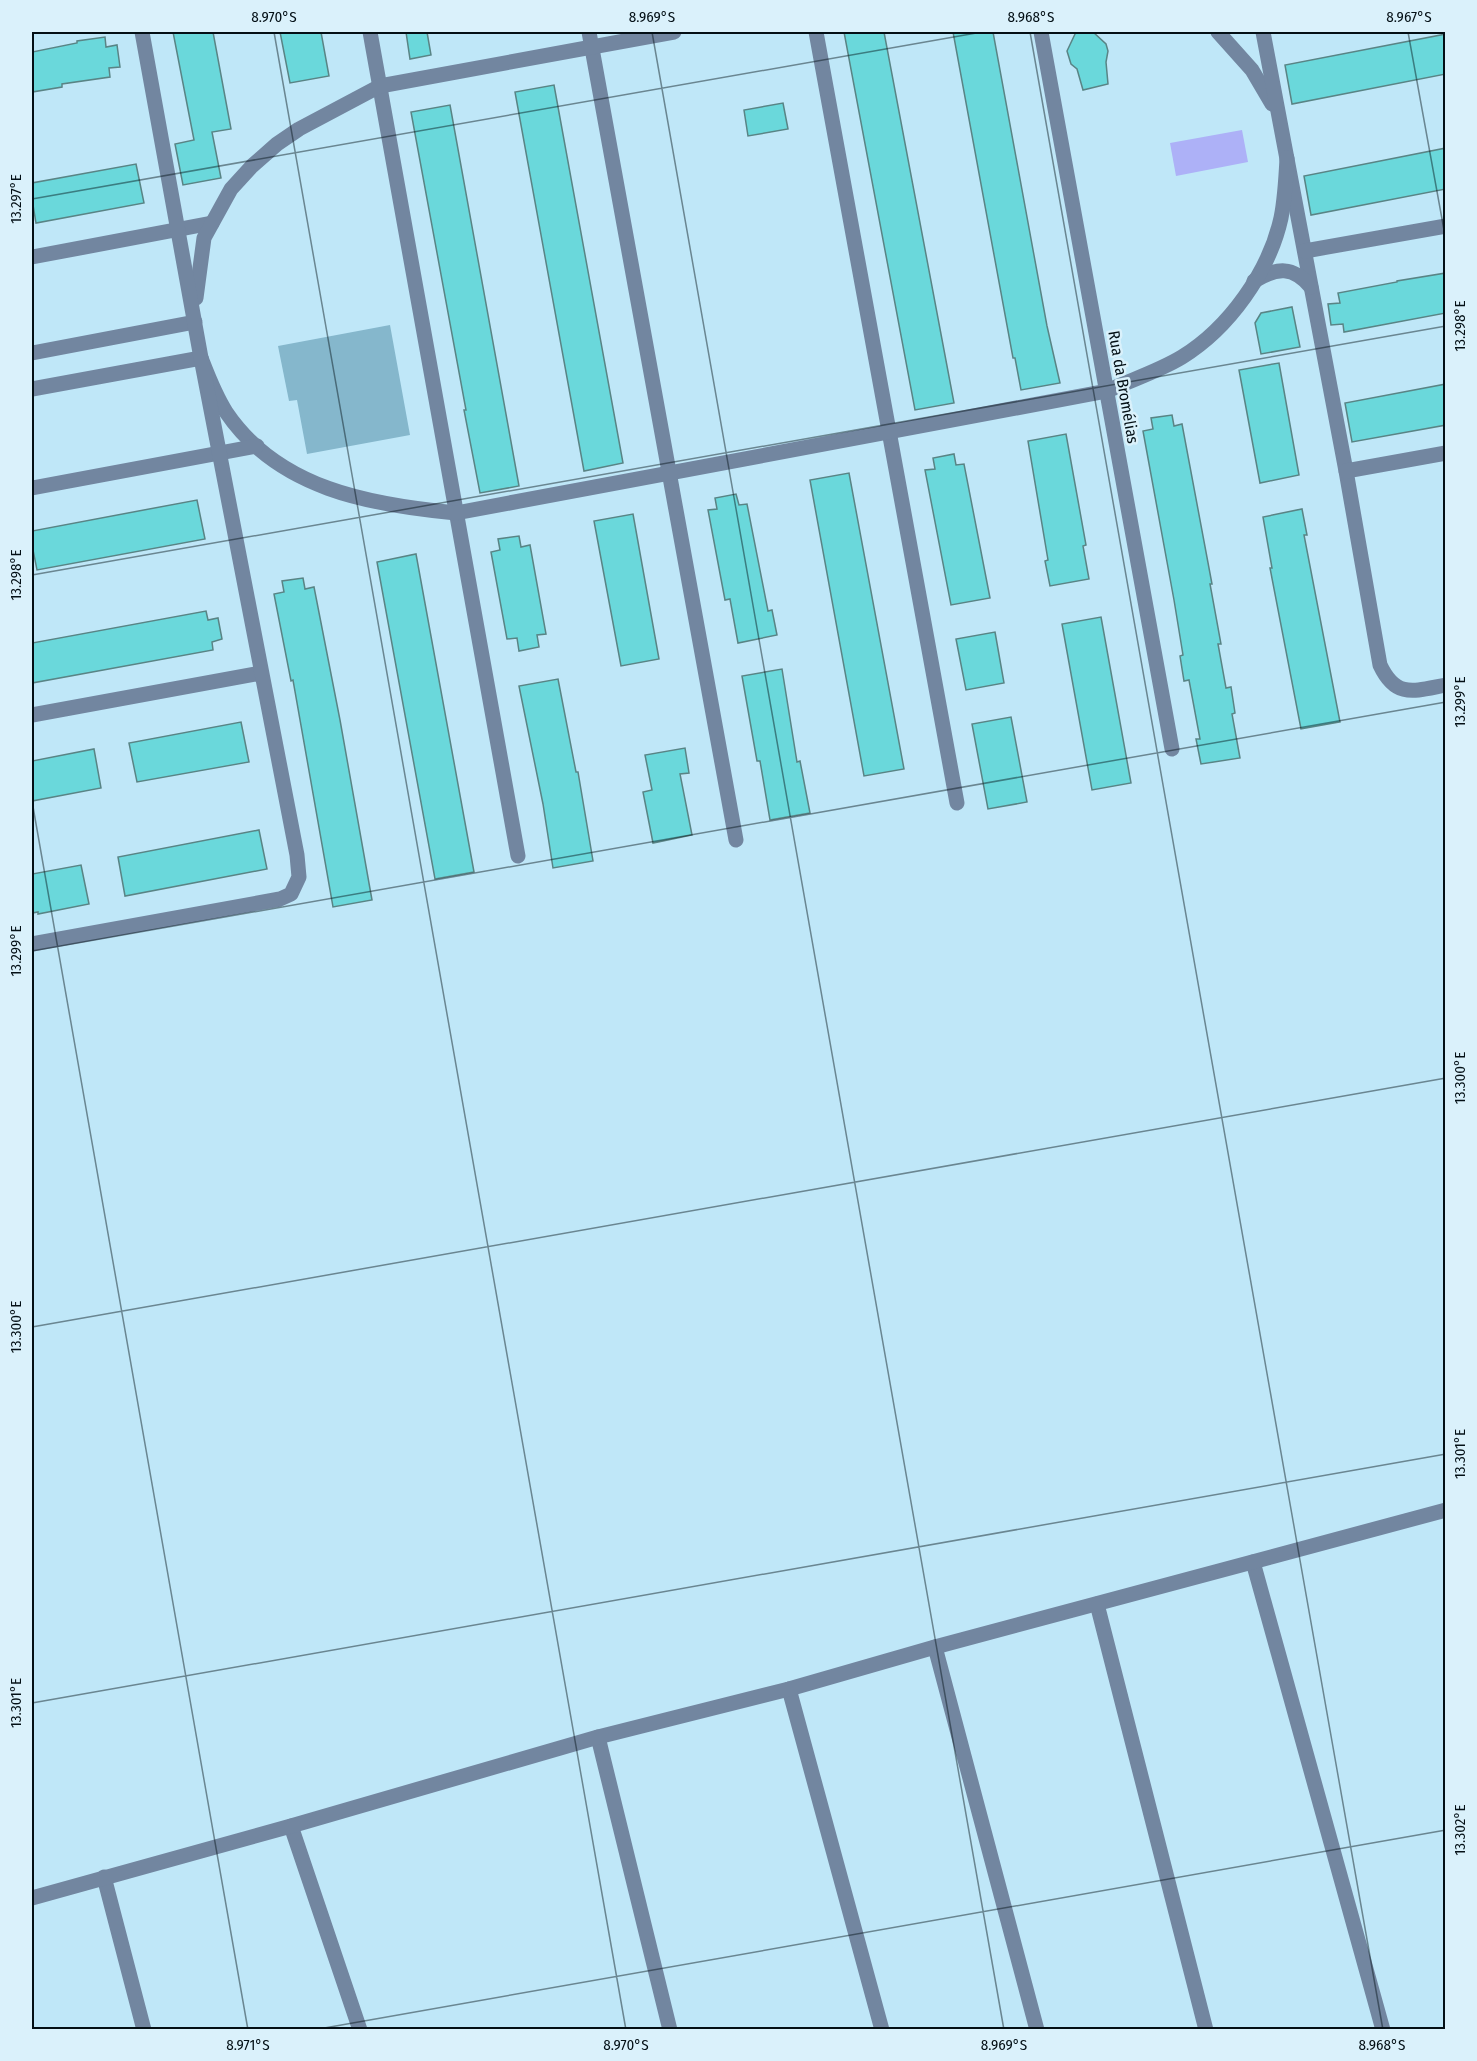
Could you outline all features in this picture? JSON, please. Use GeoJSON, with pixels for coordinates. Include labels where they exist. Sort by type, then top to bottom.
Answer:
{"type":"FeatureCollection","features":[{"type":"Feature","properties":{"kind":"street"},"geometry":{"type":"LineString","coordinates":[[32,944],[268,901],[291,894],[297,883],[298,862],[201,358],[142,32]]}},
{"type":"Feature","properties":{"kind":"street"},"geometry":{"type":"LineString","coordinates":[[370,32],[518,856]]}},
{"type":"Feature","properties":{"kind":"street"},"geometry":{"type":"LineString","coordinates":[[195,321],[199,264],[204,238],[212,223],[231,189],[252,166],[277,144],[299,129],[380,86],[591,39],[674,32]]}},
{"type":"Feature","properties":{"kind":"street"},"geometry":{"type":"LineString","coordinates":[[816,32],[957,803]]}},
{"type":"Feature","properties":{"kind":"street","name":"Rua da Bromélias"},"geometry":{"type":"LineString","coordinates":[[1041,32],[1172,749]]}},
{"type":"Feature","properties":{"kind":"street"},"geometry":{"type":"LineString","coordinates":[[1218,32],[1252,70],[1280,117]]}},
{"type":"Feature","properties":{"kind":"street"},"geometry":{"type":"LineString","coordinates":[[1263,32],[1380,664],[1386,678],[1396,688],[1413,691],[1446,685]]}},
{"type":"Feature","properties":{"kind":"street"},"geometry":{"type":"LineString","coordinates":[[591,39],[736,840]]}},
{"type":"Feature","properties":{"kind":"street"},"geometry":{"type":"LineString","coordinates":[[201,358],[225,411],[240,430],[282,467],[309,482],[340,494],[456,513],[1107,391],[1180,358],[1200,344],[1216,330],[1254,281],[1266,258],[1281,218],[1287,158]]}},
{"type":"Feature","properties":{"kind":"street"},"geometry":{"type":"LineString","coordinates":[[32,257],[212,223]]}},
{"type":"Feature","properties":{"kind":"street"},"geometry":{"type":"LineString","coordinates":[[1305,251],[1446,226]]}},
{"type":"Feature","properties":{"kind":"street"},"geometry":{"type":"LineString","coordinates":[[1254,281],[1270,271],[1287,270],[1302,277],[1311,287]]}},
{"type":"Feature","properties":{"kind":"street"},"geometry":{"type":"LineString","coordinates":[[32,353],[195,321]]}},
{"type":"Feature","properties":{"kind":"street"},"geometry":{"type":"LineString","coordinates":[[32,389],[201,358]]}},
{"type":"Feature","properties":{"kind":"street"},"geometry":{"type":"LineString","coordinates":[[32,488],[257,446]]}},
{"type":"Feature","properties":{"kind":"street"},"geometry":{"type":"LineString","coordinates":[[1346,471],[1446,453]]}},
{"type":"Feature","properties":{"kind":"street"},"geometry":{"type":"LineString","coordinates":[[32,716],[261,673]]}},
{"type":"Feature","properties":{"kind":"street"},"geometry":{"type":"LineString","coordinates":[[32,1898],[598,1737],[789,1689],[935,1647],[1446,1510]]}},
{"type":"Feature","properties":{"kind":"street"},"geometry":{"type":"LineString","coordinates":[[1253,1562],[1383,2030]]}},
{"type":"Feature","properties":{"kind":"street"},"geometry":{"type":"LineString","coordinates":[[1097,1604],[1206,2030]]}},
{"type":"Feature","properties":{"kind":"street"},"geometry":{"type":"LineString","coordinates":[[935,1647],[1037,2030]]}},
{"type":"Feature","properties":{"kind":"street"},"geometry":{"type":"LineString","coordinates":[[789,1689],[882,2030]]}},
{"type":"Feature","properties":{"kind":"street"},"geometry":{"type":"LineString","coordinates":[[598,1737],[670,2030]]}},
{"type":"Feature","properties":{"kind":"street"},"geometry":{"type":"LineString","coordinates":[[291,1826],[360,2030]]}},
{"type":"Feature","properties":{"kind":"street"},"geometry":{"type":"LineString","coordinates":[[104,1877],[144,2030]]}},
{"type":"Feature","properties":{"kind":"shaded area"},"geometry":{"type":"Polygon","coordinates":[[[390,325],[410,435],[307,454],[297,400],[289,401],[278,346],[390,325]]]}},
{"type":"Feature","properties":{"kind":"water"},"geometry":{"type":"Polygon","coordinates":[[[1242,130],[1248,162],[1176,176],[1170,143],[1242,130]]]}},
{"type":"Feature","properties":{"kind":"building"},"geometry":{"type":"Polygon","coordinates":[[[173,32],[213,32],[231,129],[212,132],[221,178],[183,185],[175,144],[194,140],[173,32]]]}},
{"type":"Feature","properties":{"kind":"building"},"geometry":{"type":"Polygon","coordinates":[[[280,32],[321,32],[329,76],[290,83],[280,32]]]}},
{"type":"Feature","properties":{"kind":"building"},"geometry":{"type":"Polygon","coordinates":[[[406,32],[427,32],[431,55],[410,59],[406,32]]]}},
{"type":"Feature","properties":{"kind":"building"},"geometry":{"type":"Polygon","coordinates":[[[844,32],[884,32],[954,403],[915,410],[844,32]]]}},
{"type":"Feature","properties":{"kind":"building"},"geometry":{"type":"Polygon","coordinates":[[[953,32],[993,32],[1047,326],[1060,383],[1021,390],[1015,358],[1013,358],[953,32]]]}},
{"type":"Feature","properties":{"kind":"building"},"geometry":{"type":"Polygon","coordinates":[[[1076,32],[1093,32],[1106,44],[1108,84],[1083,90],[1077,69],[1071,64],[1067,51],[1076,32]]]}},
{"type":"Feature","properties":{"kind":"building"},"geometry":{"type":"Polygon","coordinates":[[[1446,34],[1446,74],[1292,104],[1285,65],[1446,34]]]}},
{"type":"Feature","properties":{"kind":"building"},"geometry":{"type":"Polygon","coordinates":[[[105,37],[106,47],[117,45],[120,67],[109,68],[110,77],[62,84],[62,87],[32,92],[32,52],[105,37]]]}},
{"type":"Feature","properties":{"kind":"building"},"geometry":{"type":"Polygon","coordinates":[[[554,85],[623,463],[584,471],[515,92],[554,85]]]}},
{"type":"Feature","properties":{"kind":"building"},"geometry":{"type":"Polygon","coordinates":[[[783,103],[788,129],[748,136],[744,110],[783,103]]]}},
{"type":"Feature","properties":{"kind":"building"},"geometry":{"type":"Polygon","coordinates":[[[450,105],[519,486],[480,493],[411,112],[450,105]]]}},
{"type":"Feature","properties":{"kind":"building"},"geometry":{"type":"Polygon","coordinates":[[[1446,148],[1446,189],[1311,215],[1304,176],[1446,148]]]}},
{"type":"Feature","properties":{"kind":"building"},"geometry":{"type":"Polygon","coordinates":[[[136,164],[144,203],[36,223],[32,183],[136,164]]]}},
{"type":"Feature","properties":{"kind":"building"},"geometry":{"type":"Polygon","coordinates":[[[1446,273],[1446,313],[1344,332],[1343,324],[1331,325],[1328,304],[1340,303],[1338,293],[1446,273]]]}},
{"type":"Feature","properties":{"kind":"building"},"geometry":{"type":"Polygon","coordinates":[[[1292,307],[1300,347],[1261,354],[1255,323],[1261,313],[1292,307]]]}},
{"type":"Feature","properties":{"kind":"building"},"geometry":{"type":"Polygon","coordinates":[[[1279,363],[1299,475],[1260,483],[1239,370],[1279,363]]]}},
{"type":"Feature","properties":{"kind":"building"},"geometry":{"type":"Polygon","coordinates":[[[1446,384],[1446,425],[1352,442],[1345,403],[1446,384]]]}},
{"type":"Feature","properties":{"kind":"building"},"geometry":{"type":"Polygon","coordinates":[[[1172,415],[1174,426],[1182,424],[1212,584],[1210,584],[1221,644],[1218,644],[1226,688],[1231,687],[1235,713],[1232,714],[1240,758],[1201,764],[1196,739],[1200,739],[1189,680],[1184,681],[1180,656],[1183,655],[1174,600],[1143,431],[1153,429],[1151,418],[1172,415]]]}},
{"type":"Feature","properties":{"kind":"building"},"geometry":{"type":"Polygon","coordinates":[[[1066,434],[1086,545],[1083,546],[1089,579],[1050,586],[1045,561],[1048,560],[1028,441],[1066,434]]]}},
{"type":"Feature","properties":{"kind":"building"},"geometry":{"type":"Polygon","coordinates":[[[954,454],[956,465],[964,464],[990,598],[951,605],[925,470],[935,469],[933,458],[954,454]]]}},
{"type":"Feature","properties":{"kind":"building"},"geometry":{"type":"Polygon","coordinates":[[[849,473],[904,769],[864,776],[810,480],[849,473]]]}},
{"type":"Feature","properties":{"kind":"building"},"geometry":{"type":"Polygon","coordinates":[[[736,494],[739,505],[747,504],[768,611],[772,610],[777,635],[738,643],[730,599],[725,600],[708,510],[717,509],[715,498],[736,494]]]}},
{"type":"Feature","properties":{"kind":"building"},"geometry":{"type":"Polygon","coordinates":[[[197,500],[205,539],[37,570],[32,531],[197,500]]]}},
{"type":"Feature","properties":{"kind":"building"},"geometry":{"type":"Polygon","coordinates":[[[1302,509],[1307,535],[1304,535],[1340,722],[1301,729],[1270,568],[1272,568],[1263,517],[1302,509]]]}},
{"type":"Feature","properties":{"kind":"building"},"geometry":{"type":"Polygon","coordinates":[[[633,514],[659,659],[621,666],[594,521],[633,514]]]}},
{"type":"Feature","properties":{"kind":"building"},"geometry":{"type":"Polygon","coordinates":[[[519,536],[521,547],[530,545],[546,634],[537,635],[539,647],[519,651],[517,638],[507,639],[491,552],[500,550],[498,539],[519,536]]]}},
{"type":"Feature","properties":{"kind":"building"},"geometry":{"type":"Polygon","coordinates":[[[416,554],[474,872],[435,879],[377,562],[416,554]]]}},
{"type":"Feature","properties":{"kind":"building"},"geometry":{"type":"Polygon","coordinates":[[[303,578],[305,589],[314,587],[372,900],[333,907],[293,680],[291,681],[274,594],[284,592],[282,581],[303,578]]]}},
{"type":"Feature","properties":{"kind":"building"},"geometry":{"type":"Polygon","coordinates":[[[206,611],[208,620],[218,618],[222,639],[212,642],[213,650],[32,683],[32,643],[206,611]]]}},
{"type":"Feature","properties":{"kind":"building"},"geometry":{"type":"Polygon","coordinates":[[[1101,617],[1131,783],[1092,790],[1062,624],[1101,617]]]}},
{"type":"Feature","properties":{"kind":"building"},"geometry":{"type":"Polygon","coordinates":[[[995,632],[1004,683],[966,690],[956,639],[995,632]]]}},
{"type":"Feature","properties":{"kind":"building"},"geometry":{"type":"Polygon","coordinates":[[[782,669],[797,762],[800,761],[810,813],[770,820],[742,676],[782,669]]]}},
{"type":"Feature","properties":{"kind":"building"},"geometry":{"type":"Polygon","coordinates":[[[558,679],[576,772],[578,772],[593,861],[553,868],[543,804],[519,686],[558,679]]]}},
{"type":"Feature","properties":{"kind":"building"},"geometry":{"type":"Polygon","coordinates":[[[1011,717],[1027,802],[988,809],[972,724],[1011,717]]]}},
{"type":"Feature","properties":{"kind":"building"},"geometry":{"type":"Polygon","coordinates":[[[241,722],[249,762],[137,782],[129,743],[241,722]]]}},
{"type":"Feature","properties":{"kind":"building"},"geometry":{"type":"Polygon","coordinates":[[[685,748],[689,773],[680,774],[692,835],[653,843],[643,792],[652,790],[645,755],[685,748]]]}},
{"type":"Feature","properties":{"kind":"building"},"geometry":{"type":"Polygon","coordinates":[[[94,749],[101,788],[32,801],[32,761],[94,749]]]}},
{"type":"Feature","properties":{"kind":"building"},"geometry":{"type":"Polygon","coordinates":[[[259,830],[267,869],[125,896],[118,857],[259,830]]]}},
{"type":"Feature","properties":{"kind":"building"},"geometry":{"type":"Polygon","coordinates":[[[81,865],[89,904],[38,914],[38,912],[32,913],[32,874],[81,865]]]}}]}
